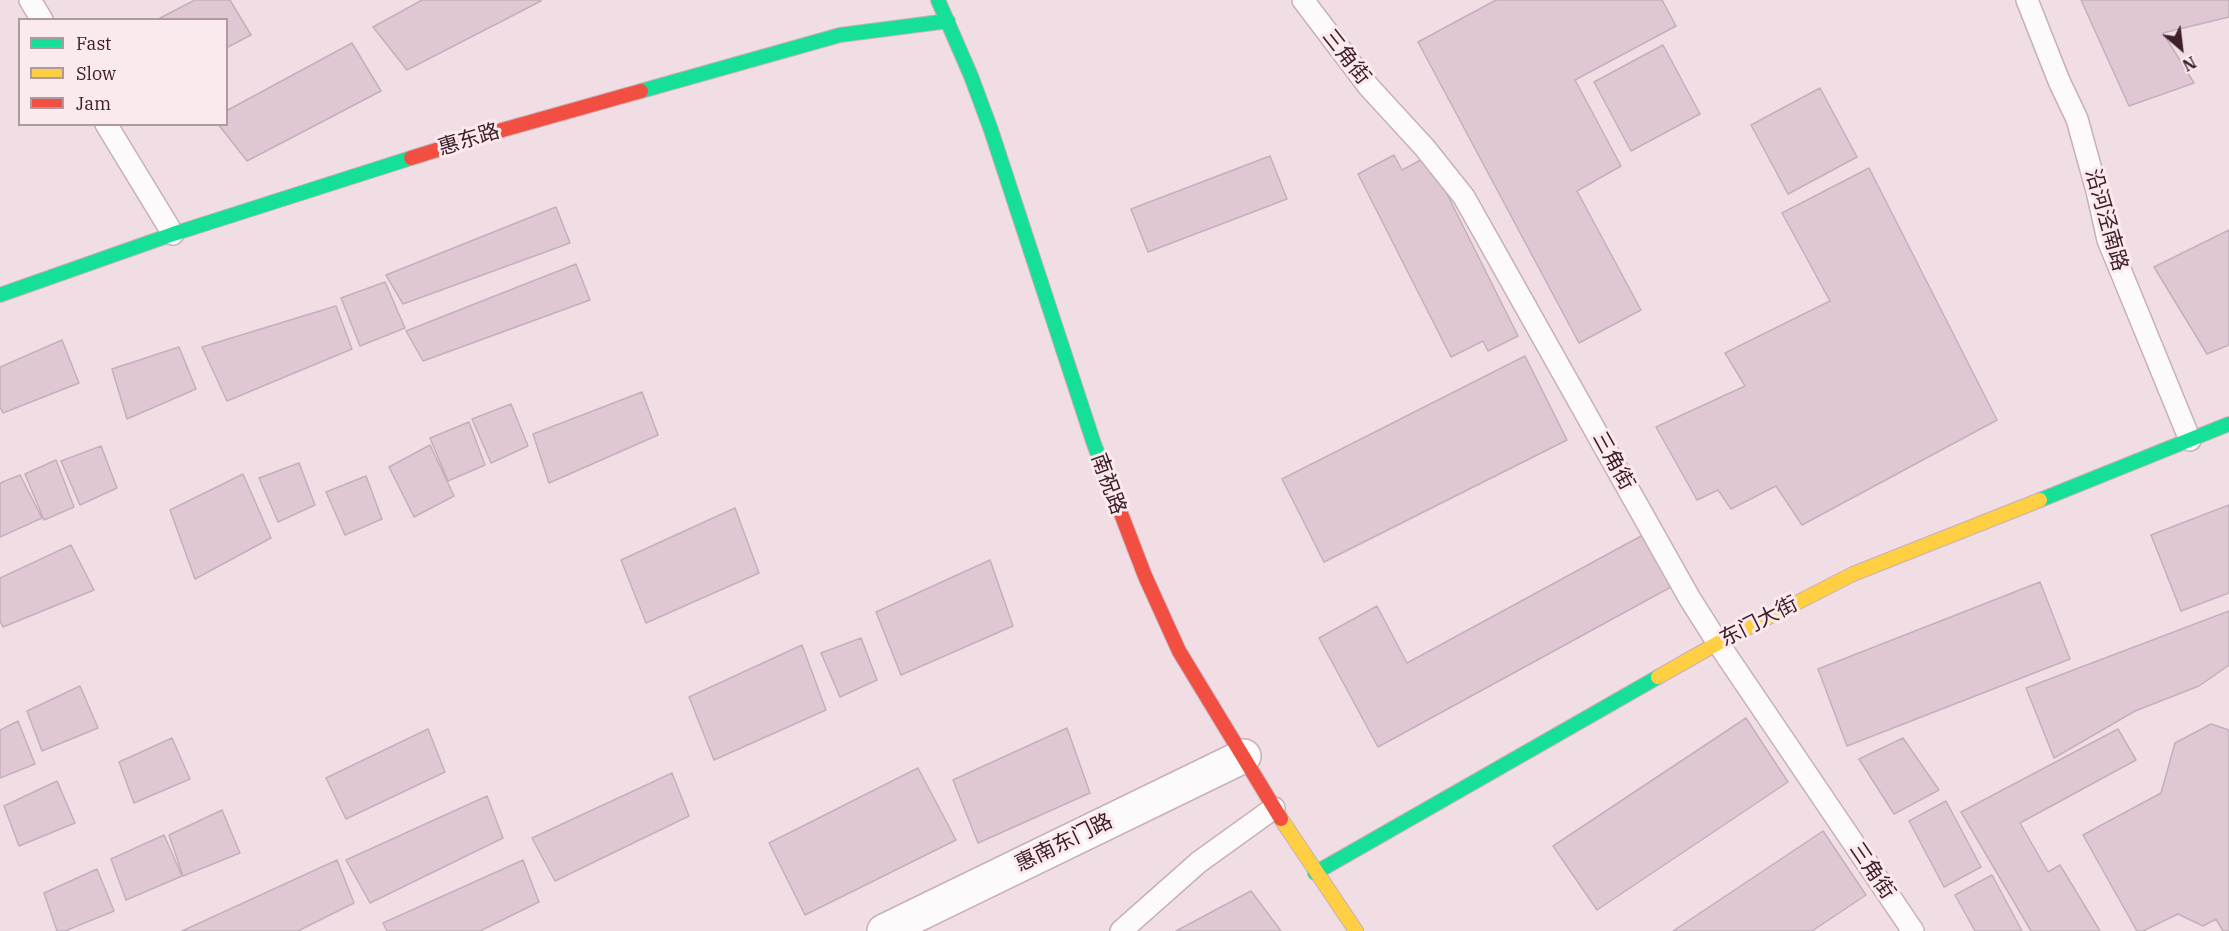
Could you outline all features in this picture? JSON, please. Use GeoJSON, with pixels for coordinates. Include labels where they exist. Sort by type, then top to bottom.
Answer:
{"type":"FeatureCollection","features":[{"type":"Feature","properties":{"kind":"street","name":"南祝路"},"geometry":{"type":"LineString","coordinates":[[938,0],[992,130],[1060,344],[1121,520],[1145,576],[1179,651],[1315,873],[1356,931]]}},
{"type":"Feature","properties":{"kind":"street","name":"惠东路"},"geometry":{"type":"LineString","coordinates":[[0,295],[173,234],[488,134],[840,35],[948,21]]}},
{"type":"Feature","properties":{"kind":"street","name":"东门大街"},"geometry":{"type":"LineString","coordinates":[[1315,873],[1718,643],[1854,574],[2229,424]]}},
{"type":"Feature","properties":{"kind":"street","name":"惠南东门路"},"geometry":{"type":"LineString","coordinates":[[884,931],[1244,756]]}},
{"type":"Feature","properties":{"kind":"lane"},"geometry":{"type":"LineString","coordinates":[[30,0],[41,18]]}},
{"type":"Feature","properties":{"kind":"lane","name":"三角街"},"geometry":{"type":"LineString","coordinates":[[1303,0],[1369,87],[1425,148],[1464,197],[1668,560],[1718,643],[1913,931]]}},
{"type":"Feature","properties":{"kind":"lane","name":"沿河泾南路"},"geometry":{"type":"LineString","coordinates":[[2027,0],[2059,81],[2077,119],[2108,240],[2190,440]]}},
{"type":"Feature","properties":{"kind":"lane"},"geometry":{"type":"LineString","coordinates":[[107,126],[173,234]]}},
{"type":"Feature","properties":{"kind":"lane"},"geometry":{"type":"LineString","coordinates":[[1120,931],[1199,862],[1274,808]]}},
{"type":"Feature","properties":{"kind":"building"},"geometry":{"type":"Polygon","coordinates":[[[195,0],[230,0],[251,35],[228,47],[228,18],[160,18],[195,0]]]}},
{"type":"Feature","properties":{"kind":"building"},"geometry":{"type":"Polygon","coordinates":[[[422,0],[541,1],[407,70],[373,27],[422,0]]]}},
{"type":"Feature","properties":{"kind":"building"},"geometry":{"type":"Polygon","coordinates":[[[1496,0],[1662,0],[1676,26],[1575,80],[1621,166],[1577,191],[1641,310],[1579,343],[1418,42],[1496,0]]]}},
{"type":"Feature","properties":{"kind":"building"},"geometry":{"type":"Polygon","coordinates":[[[2081,0],[2229,0],[2229,17],[2163,33],[2194,83],[2129,106],[2081,0]]]}},
{"type":"Feature","properties":{"kind":"building"},"geometry":{"type":"Polygon","coordinates":[[[352,43],[381,91],[247,161],[220,126],[228,126],[228,110],[352,43]]]}},
{"type":"Feature","properties":{"kind":"building"},"geometry":{"type":"Polygon","coordinates":[[[1663,45],[1700,114],[1631,151],[1594,82],[1663,45]]]}},
{"type":"Feature","properties":{"kind":"building"},"geometry":{"type":"Polygon","coordinates":[[[1820,88],[1857,157],[1788,194],[1751,125],[1820,88]]]}},
{"type":"Feature","properties":{"kind":"building"},"geometry":{"type":"Polygon","coordinates":[[[1394,155],[1402,170],[1428,156],[1518,336],[1488,351],[1483,341],[1451,357],[1358,174],[1394,155]]]}},
{"type":"Feature","properties":{"kind":"building"},"geometry":{"type":"Polygon","coordinates":[[[1270,156],[1287,199],[1148,252],[1131,209],[1270,156]]]}},
{"type":"Feature","properties":{"kind":"building"},"geometry":{"type":"Polygon","coordinates":[[[1869,168],[1997,420],[1802,525],[1776,486],[1731,509],[1718,490],[1697,500],[1656,427],[1745,386],[1725,353],[1830,301],[1782,213],[1869,168]]]}},
{"type":"Feature","properties":{"kind":"building"},"geometry":{"type":"Polygon","coordinates":[[[556,207],[570,243],[403,304],[386,275],[556,207]]]}},
{"type":"Feature","properties":{"kind":"building"},"geometry":{"type":"Polygon","coordinates":[[[2229,230],[2229,345],[2207,354],[2154,267],[2229,230]]]}},
{"type":"Feature","properties":{"kind":"building"},"geometry":{"type":"Polygon","coordinates":[[[576,264],[590,300],[423,361],[406,331],[576,264]]]}},
{"type":"Feature","properties":{"kind":"building"},"geometry":{"type":"Polygon","coordinates":[[[385,282],[405,328],[360,346],[341,298],[385,282]]]}},
{"type":"Feature","properties":{"kind":"building"},"geometry":{"type":"Polygon","coordinates":[[[336,306],[352,349],[227,401],[202,347],[336,306]]]}},
{"type":"Feature","properties":{"kind":"building"},"geometry":{"type":"Polygon","coordinates":[[[62,340],[79,383],[3,413],[0,407],[0,367],[62,340]]]}},
{"type":"Feature","properties":{"kind":"building"},"geometry":{"type":"Polygon","coordinates":[[[179,347],[196,389],[127,419],[112,369],[179,347]]]}},
{"type":"Feature","properties":{"kind":"building"},"geometry":{"type":"Polygon","coordinates":[[[1525,356],[1567,440],[1324,562],[1282,479],[1525,356]]]}},
{"type":"Feature","properties":{"kind":"building"},"geometry":{"type":"Polygon","coordinates":[[[642,392],[658,435],[549,483],[533,434],[642,392]]]}},
{"type":"Feature","properties":{"kind":"building"},"geometry":{"type":"Polygon","coordinates":[[[511,404],[528,446],[491,463],[472,419],[511,404]]]}},
{"type":"Feature","properties":{"kind":"building"},"geometry":{"type":"Polygon","coordinates":[[[469,422],[485,465],[448,481],[430,438],[469,422]]]}},
{"type":"Feature","properties":{"kind":"building"},"geometry":{"type":"Polygon","coordinates":[[[430,445],[454,496],[414,517],[389,467],[430,445]]]}},
{"type":"Feature","properties":{"kind":"building"},"geometry":{"type":"Polygon","coordinates":[[[101,446],[117,488],[80,505],[61,461],[101,446]]]}},
{"type":"Feature","properties":{"kind":"building"},"geometry":{"type":"Polygon","coordinates":[[[56,460],[74,507],[44,520],[25,474],[56,460]]]}},
{"type":"Feature","properties":{"kind":"building"},"geometry":{"type":"Polygon","coordinates":[[[299,463],[315,505],[278,522],[259,478],[299,463]]]}},
{"type":"Feature","properties":{"kind":"building"},"geometry":{"type":"Polygon","coordinates":[[[243,474],[271,538],[195,579],[170,510],[243,474]]]}},
{"type":"Feature","properties":{"kind":"building"},"geometry":{"type":"Polygon","coordinates":[[[20,475],[42,518],[0,537],[0,483],[20,475]]]}},
{"type":"Feature","properties":{"kind":"building"},"geometry":{"type":"Polygon","coordinates":[[[366,476],[382,519],[345,535],[326,492],[366,476]]]}},
{"type":"Feature","properties":{"kind":"building"},"geometry":{"type":"Polygon","coordinates":[[[2229,505],[2229,593],[2181,611],[2151,535],[2229,505]]]}},
{"type":"Feature","properties":{"kind":"building"},"geometry":{"type":"Polygon","coordinates":[[[735,508],[759,573],[646,623],[621,560],[735,508]]]}},
{"type":"Feature","properties":{"kind":"building"},"geometry":{"type":"Polygon","coordinates":[[[1643,535],[1671,587],[1378,747],[1319,638],[1377,606],[1407,663],[1643,535]]]}},
{"type":"Feature","properties":{"kind":"building"},"geometry":{"type":"Polygon","coordinates":[[[71,545],[94,590],[3,627],[0,621],[0,578],[71,545]]]}},
{"type":"Feature","properties":{"kind":"building"},"geometry":{"type":"Polygon","coordinates":[[[990,560],[1013,626],[901,675],[876,612],[990,560]]]}},
{"type":"Feature","properties":{"kind":"building"},"geometry":{"type":"Polygon","coordinates":[[[2040,582],[2070,659],[1847,746],[1818,669],[2040,582]]]}},
{"type":"Feature","properties":{"kind":"building"},"geometry":{"type":"Polygon","coordinates":[[[2229,611],[2229,665],[2199,686],[2135,711],[2054,758],[2026,688],[2229,611]]]}},
{"type":"Feature","properties":{"kind":"building"},"geometry":{"type":"Polygon","coordinates":[[[861,638],[877,680],[840,697],[821,653],[861,638]]]}},
{"type":"Feature","properties":{"kind":"building"},"geometry":{"type":"Polygon","coordinates":[[[802,645],[826,710],[714,760],[689,697],[802,645]]]}},
{"type":"Feature","properties":{"kind":"building"},"geometry":{"type":"Polygon","coordinates":[[[80,686],[98,728],[42,751],[27,711],[80,686]]]}},
{"type":"Feature","properties":{"kind":"building"},"geometry":{"type":"Polygon","coordinates":[[[1746,718],[1788,782],[1597,910],[1553,846],[1746,718]]]}},
{"type":"Feature","properties":{"kind":"building"},"geometry":{"type":"Polygon","coordinates":[[[18,721],[35,764],[0,778],[0,730],[18,721]]]}},
{"type":"Feature","properties":{"kind":"building"},"geometry":{"type":"Polygon","coordinates":[[[2211,724],[2229,730],[2229,931],[2223,931],[2216,919],[2203,926],[2178,914],[2143,931],[2137,931],[2083,835],[2161,793],[2175,743],[2211,724]]]}},
{"type":"Feature","properties":{"kind":"building"},"geometry":{"type":"Polygon","coordinates":[[[1067,728],[1090,793],[978,843],[953,780],[1067,728]]]}},
{"type":"Feature","properties":{"kind":"building"},"geometry":{"type":"Polygon","coordinates":[[[428,729],[445,772],[346,819],[326,778],[428,729]]]}},
{"type":"Feature","properties":{"kind":"building"},"geometry":{"type":"Polygon","coordinates":[[[2118,729],[2136,760],[2020,823],[2048,872],[2060,865],[2100,931],[2031,931],[1961,812],[2118,729]]]}},
{"type":"Feature","properties":{"kind":"building"},"geometry":{"type":"Polygon","coordinates":[[[172,738],[190,779],[134,803],[119,762],[172,738]]]}},
{"type":"Feature","properties":{"kind":"building"},"geometry":{"type":"Polygon","coordinates":[[[1903,738],[1939,790],[1894,814],[1859,759],[1903,738]]]}},
{"type":"Feature","properties":{"kind":"building"},"geometry":{"type":"Polygon","coordinates":[[[918,768],[956,840],[805,915],[769,843],[918,768]]]}},
{"type":"Feature","properties":{"kind":"building"},"geometry":{"type":"Polygon","coordinates":[[[672,773],[689,816],[555,881],[532,838],[672,773]]]}},
{"type":"Feature","properties":{"kind":"building"},"geometry":{"type":"Polygon","coordinates":[[[57,781],[75,823],[19,846],[4,806],[57,781]]]}},
{"type":"Feature","properties":{"kind":"building"},"geometry":{"type":"Polygon","coordinates":[[[487,796],[503,838],[370,903],[346,860],[487,796]]]}},
{"type":"Feature","properties":{"kind":"building"},"geometry":{"type":"Polygon","coordinates":[[[1946,801],[1981,867],[1944,887],[1909,821],[1946,801]]]}},
{"type":"Feature","properties":{"kind":"building"},"geometry":{"type":"Polygon","coordinates":[[[222,810],[240,853],[183,876],[169,835],[222,810]]]}},
{"type":"Feature","properties":{"kind":"building"},"geometry":{"type":"Polygon","coordinates":[[[1823,831],[1866,895],[1812,931],[1673,931],[1823,831]]]}},
{"type":"Feature","properties":{"kind":"building"},"geometry":{"type":"Polygon","coordinates":[[[164,835],[182,876],[126,900],[111,859],[164,835]]]}},
{"type":"Feature","properties":{"kind":"building"},"geometry":{"type":"Polygon","coordinates":[[[337,860],[354,903],[298,931],[182,931],[337,860]]]}},
{"type":"Feature","properties":{"kind":"building"},"geometry":{"type":"Polygon","coordinates":[[[523,860],[539,902],[480,931],[387,931],[383,923],[523,860]]]}},
{"type":"Feature","properties":{"kind":"building"},"geometry":{"type":"Polygon","coordinates":[[[97,869],[114,911],[65,931],[57,931],[44,893],[97,869]]]}},
{"type":"Feature","properties":{"kind":"building"},"geometry":{"type":"Polygon","coordinates":[[[1992,875],[2022,931],[1975,931],[1955,895],[1992,875]]]}},
{"type":"Feature","properties":{"kind":"building"},"geometry":{"type":"Polygon","coordinates":[[[1251,891],[1281,931],[1176,931],[1251,891]]]}},
{"type":"Feature","properties":{"kind":"traffic: fast"},"geometry":{"type":"LineString","coordinates":[[938,0],[971,76],[991,130],[1094,444],[1120,511]]}},
{"type":"Feature","properties":{"kind":"traffic: fast"},"geometry":{"type":"LineString","coordinates":[[641,91],[840,35],[948,21]]}},
{"type":"Feature","properties":{"kind":"traffic: fast"},"geometry":{"type":"LineString","coordinates":[[0,295],[173,234],[411,158]]}},
{"type":"Feature","properties":{"kind":"traffic: fast"},"geometry":{"type":"LineString","coordinates":[[2040,500],[2229,424]]}},
{"type":"Feature","properties":{"kind":"traffic: fast"},"geometry":{"type":"LineString","coordinates":[[1315,873],[1658,677]]}},
{"type":"Feature","properties":{"kind":"traffic: slow"},"geometry":{"type":"LineString","coordinates":[[1658,677],[1718,643],[1853,574],[2040,500]]}},
{"type":"Feature","properties":{"kind":"traffic: slow"},"geometry":{"type":"LineString","coordinates":[[1281,819],[1356,931]]}},
{"type":"Feature","properties":{"kind":"traffic: jam"},"geometry":{"type":"LineString","coordinates":[[411,158],[641,91]]}},
{"type":"Feature","properties":{"kind":"traffic: jam"},"geometry":{"type":"LineString","coordinates":[[1120,511],[1145,576],[1179,651],[1281,819]]}}]}
